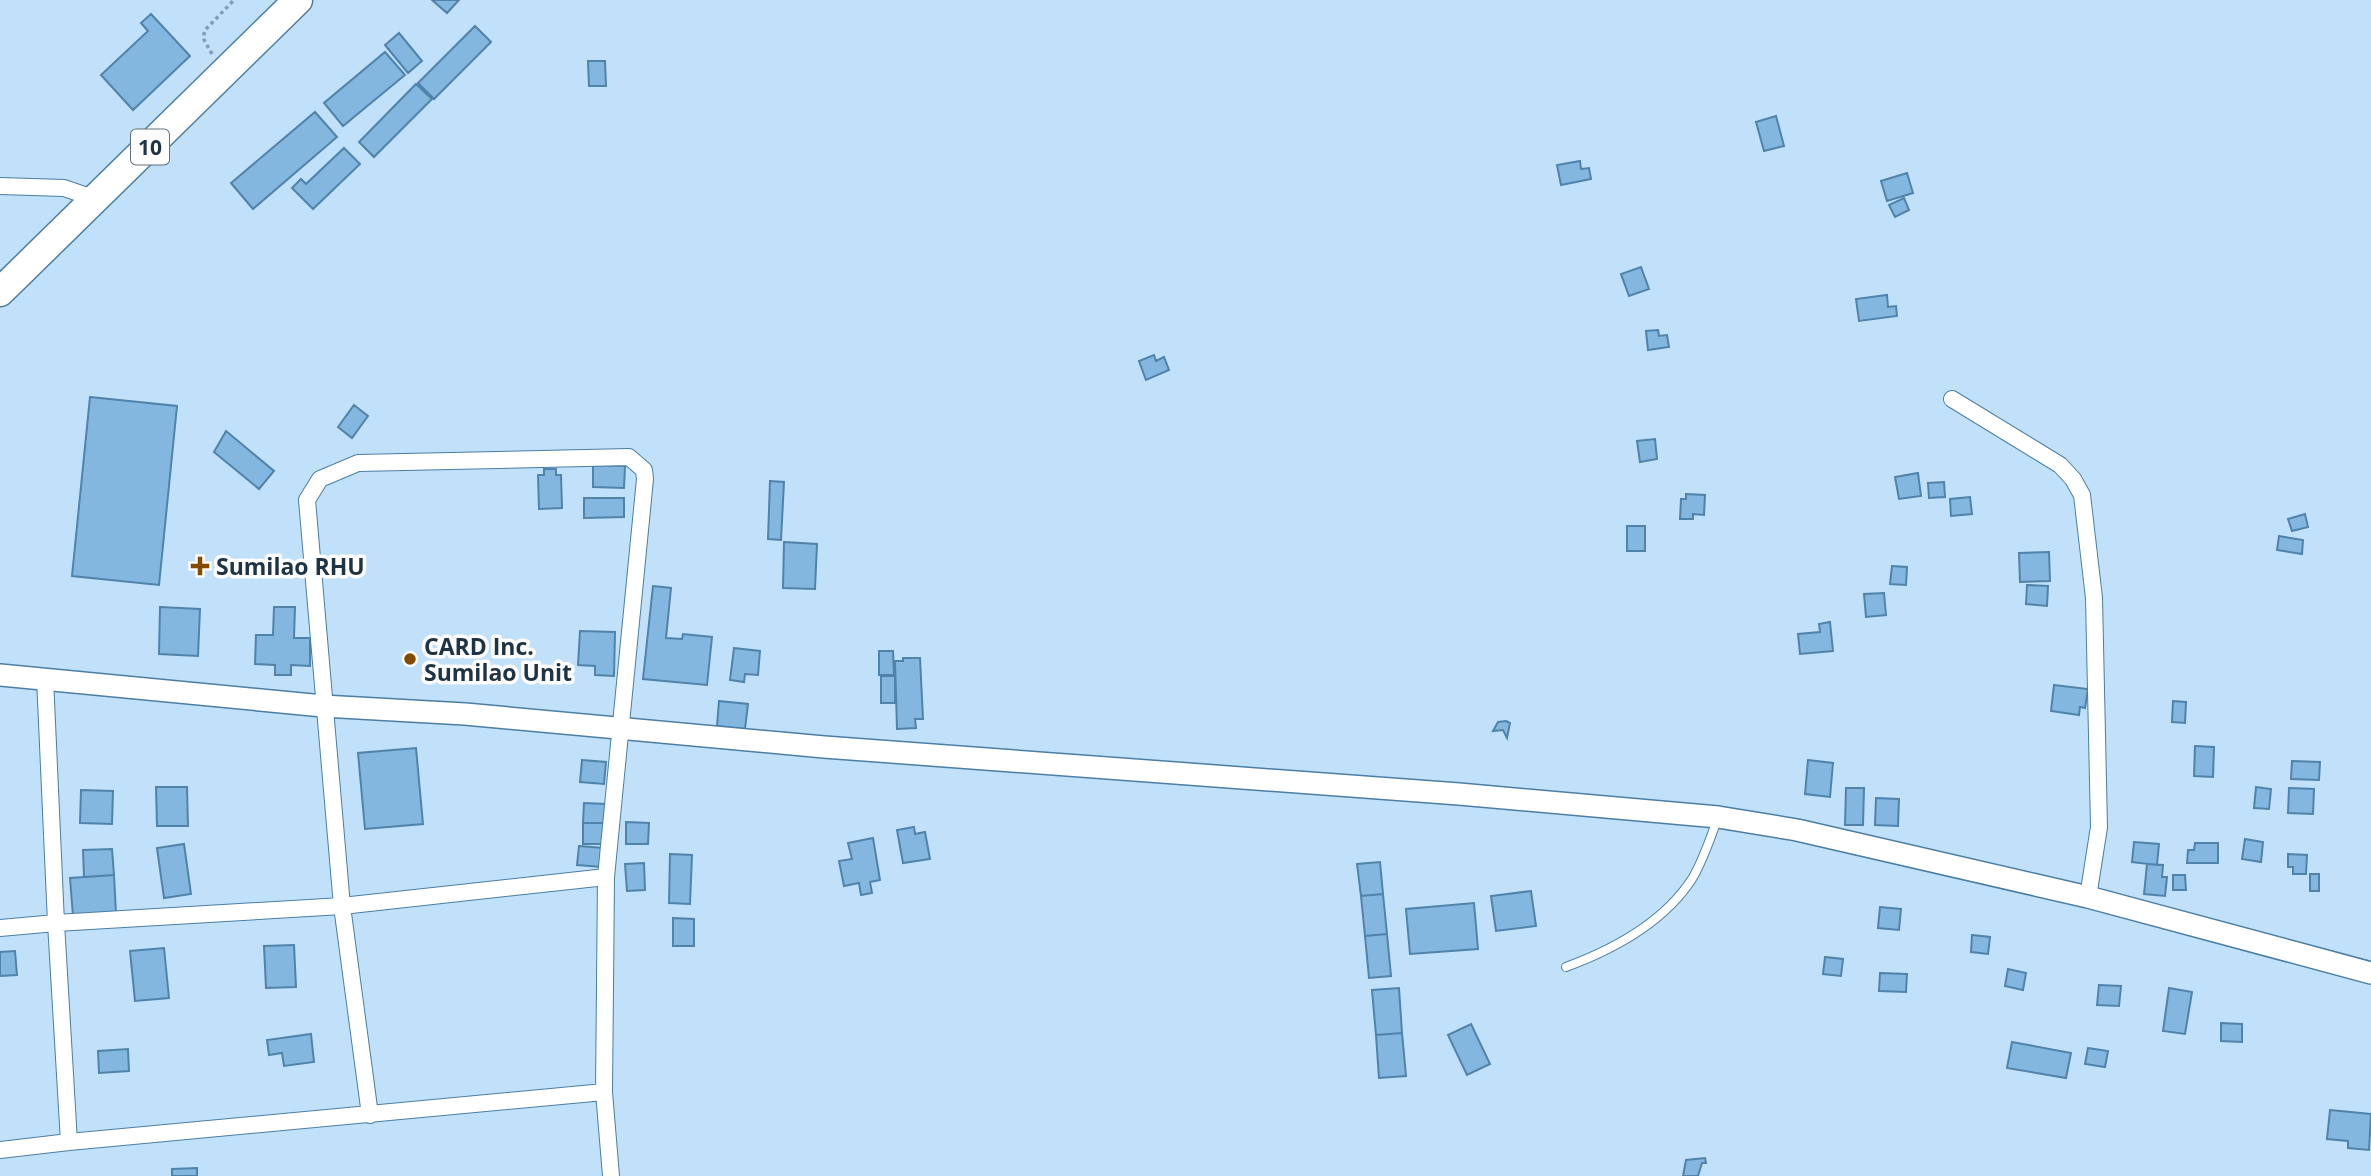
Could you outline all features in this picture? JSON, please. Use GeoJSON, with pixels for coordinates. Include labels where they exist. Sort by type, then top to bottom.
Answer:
{"type":"FeatureCollection","features":[{"type":"Feature","properties":{"kind":"highway","name":"10"},"geometry":{"type":"LineString","coordinates":[[0,292],[298,0]]}},
{"type":"Feature","properties":{"kind":"street"},"geometry":{"type":"LineString","coordinates":[[0,186],[64,188],[96,200]]}},
{"type":"Feature","properties":{"kind":"street"},"geometry":{"type":"LineString","coordinates":[[1952,398],[2060,465],[2073,479],[2082,495],[2094,598],[2099,799],[2097,847],[2088,897]]}},
{"type":"Feature","properties":{"kind":"street"},"geometry":{"type":"LineString","coordinates":[[370,1115],[342,906],[307,500],[320,479],[358,463],[629,457],[644,470],[645,479],[606,877],[604,1092],[611,1176]]}},
{"type":"Feature","properties":{"kind":"street"},"geometry":{"type":"LineString","coordinates":[[0,675],[323,706],[990,760],[1459,794],[1718,817],[1797,830],[2088,897],[2371,973]]}},
{"type":"Feature","properties":{"kind":"street"},"geometry":{"type":"LineString","coordinates":[[45,678],[69,1142]]}},
{"type":"Feature","properties":{"kind":"street"},"geometry":{"type":"LineString","coordinates":[[0,928],[342,906],[606,877]]}},
{"type":"Feature","properties":{"kind":"street"},"geometry":{"type":"LineString","coordinates":[[0,1150],[604,1092]]}},
{"type":"Feature","properties":{"kind":"lane"},"geometry":{"type":"LineString","coordinates":[[1566,967],[1604,953],[1666,908],[1692,880],[1718,817]]}},
{"type":"Feature","properties":{"kind":"path"},"geometry":{"type":"LineString","coordinates":[[228,71],[205,47],[203,38],[205,30],[234,0]]}},
{"type":"Feature","properties":{"kind":"building"},"geometry":{"type":"Polygon","coordinates":[[[432,0],[459,0],[447,13],[432,0]]]}},
{"type":"Feature","properties":{"kind":"building"},"geometry":{"type":"Polygon","coordinates":[[[151,14],[190,56],[133,110],[101,75],[148,31],[141,23],[151,14]]]}},
{"type":"Feature","properties":{"kind":"building"},"geometry":{"type":"Polygon","coordinates":[[[475,26],[491,42],[434,99],[418,83],[475,26]]]}},
{"type":"Feature","properties":{"kind":"building"},"geometry":{"type":"Polygon","coordinates":[[[399,33],[422,61],[408,73],[385,45],[399,33]]]}},
{"type":"Feature","properties":{"kind":"building"},"geometry":{"type":"Polygon","coordinates":[[[385,52],[405,75],[343,126],[324,103],[385,52]]]}},
{"type":"Feature","properties":{"kind":"building"},"geometry":{"type":"Polygon","coordinates":[[[588,61],[605,61],[606,86],[589,86],[588,61]]]}},
{"type":"Feature","properties":{"kind":"building"},"geometry":{"type":"Polygon","coordinates":[[[416,84],[432,99],[374,157],[359,142],[416,84]]]}},
{"type":"Feature","properties":{"kind":"building"},"geometry":{"type":"Polygon","coordinates":[[[315,112],[337,137],[253,209],[231,183],[315,112]]]}},
{"type":"Feature","properties":{"kind":"building"},"geometry":{"type":"Polygon","coordinates":[[[1776,116],[1784,146],[1764,151],[1756,122],[1776,116]]]}},
{"type":"Feature","properties":{"kind":"building"},"geometry":{"type":"Polygon","coordinates":[[[344,148],[360,164],[313,209],[292,188],[301,179],[306,184],[344,148]]]}},
{"type":"Feature","properties":{"kind":"building"},"geometry":{"type":"Polygon","coordinates":[[[1580,161],[1581,169],[1589,168],[1591,179],[1561,185],[1557,165],[1580,161]]]}},
{"type":"Feature","properties":{"kind":"building"},"geometry":{"type":"Polygon","coordinates":[[[1907,173],[1913,193],[1887,201],[1881,181],[1907,173]]]}},
{"type":"Feature","properties":{"kind":"building"},"geometry":{"type":"Polygon","coordinates":[[[1904,198],[1909,210],[1895,217],[1889,205],[1904,198]]]}},
{"type":"Feature","properties":{"kind":"building"},"geometry":{"type":"Polygon","coordinates":[[[1641,267],[1649,289],[1629,296],[1621,274],[1641,267]]]}},
{"type":"Feature","properties":{"kind":"building"},"geometry":{"type":"Polygon","coordinates":[[[1887,295],[1888,307],[1896,306],[1897,316],[1859,321],[1856,299],[1887,295]]]}},
{"type":"Feature","properties":{"kind":"building"},"geometry":{"type":"Polygon","coordinates":[[[1658,330],[1659,336],[1667,335],[1669,347],[1648,350],[1646,331],[1658,330]]]}},
{"type":"Feature","properties":{"kind":"building"},"geometry":{"type":"Polygon","coordinates":[[[1154,355],[1156,361],[1164,357],[1169,370],[1146,380],[1139,361],[1154,355]]]}},
{"type":"Feature","properties":{"kind":"building"},"geometry":{"type":"Polygon","coordinates":[[[90,397],[177,406],[159,585],[72,576],[90,397]]]}},
{"type":"Feature","properties":{"kind":"building"},"geometry":{"type":"Polygon","coordinates":[[[354,405],[368,416],[352,438],[338,427],[354,405]]]}},
{"type":"Feature","properties":{"kind":"building"},"geometry":{"type":"Polygon","coordinates":[[[226,431],[274,471],[259,489],[214,452],[226,431]]]}},
{"type":"Feature","properties":{"kind":"building"},"geometry":{"type":"Polygon","coordinates":[[[1655,439],[1657,459],[1640,462],[1637,441],[1655,439]]]}},
{"type":"Feature","properties":{"kind":"building"},"geometry":{"type":"Polygon","coordinates":[[[593,465],[625,466],[624,488],[593,487],[593,465]]]}},
{"type":"Feature","properties":{"kind":"building"},"geometry":{"type":"Polygon","coordinates":[[[544,469],[556,469],[556,475],[561,475],[562,508],[539,509],[538,475],[544,475],[544,469]]]}},
{"type":"Feature","properties":{"kind":"building"},"geometry":{"type":"Polygon","coordinates":[[[1918,473],[1921,496],[1899,499],[1895,477],[1918,473]]]}},
{"type":"Feature","properties":{"kind":"building"},"geometry":{"type":"Polygon","coordinates":[[[770,481],[784,482],[781,540],[768,539],[770,481]]]}},
{"type":"Feature","properties":{"kind":"building"},"geometry":{"type":"Polygon","coordinates":[[[1944,482],[1945,497],[1929,498],[1928,483],[1944,482]]]}},
{"type":"Feature","properties":{"kind":"building"},"geometry":{"type":"Polygon","coordinates":[[[1686,494],[1705,495],[1704,515],[1693,514],[1693,519],[1680,519],[1681,499],[1686,499],[1686,494]]]}},
{"type":"Feature","properties":{"kind":"building"},"geometry":{"type":"Polygon","coordinates":[[[1970,497],[1972,514],[1951,516],[1950,499],[1970,497]]]}},
{"type":"Feature","properties":{"kind":"building"},"geometry":{"type":"Polygon","coordinates":[[[584,498],[624,498],[624,517],[584,518],[584,498]]]}},
{"type":"Feature","properties":{"kind":"building"},"geometry":{"type":"Polygon","coordinates":[[[2305,514],[2308,527],[2292,531],[2288,519],[2305,514]]]}},
{"type":"Feature","properties":{"kind":"building"},"geometry":{"type":"Polygon","coordinates":[[[1627,526],[1645,526],[1645,551],[1627,551],[1627,526]]]}},
{"type":"Feature","properties":{"kind":"building"},"geometry":{"type":"Polygon","coordinates":[[[2279,536],[2303,540],[2302,554],[2277,550],[2279,536]]]}},
{"type":"Feature","properties":{"kind":"building"},"geometry":{"type":"Polygon","coordinates":[[[784,542],[817,544],[815,589],[783,588],[784,542]]]}},
{"type":"Feature","properties":{"kind":"building"},"geometry":{"type":"Polygon","coordinates":[[[2049,552],[2050,581],[2020,582],[2019,553],[2049,552]]]}},
{"type":"Feature","properties":{"kind":"building"},"geometry":{"type":"Polygon","coordinates":[[[1892,566],[1907,567],[1906,585],[1890,584],[1892,566]]]}},
{"type":"Feature","properties":{"kind":"building"},"geometry":{"type":"Polygon","coordinates":[[[2027,585],[2048,586],[2047,606],[2026,604],[2027,585]]]}},
{"type":"Feature","properties":{"kind":"building"},"geometry":{"type":"Polygon","coordinates":[[[653,586],[671,588],[666,638],[682,639],[683,634],[712,637],[707,685],[643,679],[653,586]]]}},
{"type":"Feature","properties":{"kind":"building"},"geometry":{"type":"Polygon","coordinates":[[[1884,593],[1886,615],[1866,617],[1864,594],[1884,593]]]}},
{"type":"Feature","properties":{"kind":"building"},"geometry":{"type":"Polygon","coordinates":[[[160,607],[200,609],[198,656],[159,654],[160,607]]]}},
{"type":"Feature","properties":{"kind":"building"},"geometry":{"type":"Polygon","coordinates":[[[274,607],[295,607],[294,638],[310,638],[310,666],[291,665],[291,675],[275,675],[275,665],[255,664],[256,635],[273,635],[274,607]]]}},
{"type":"Feature","properties":{"kind":"building"},"geometry":{"type":"Polygon","coordinates":[[[1830,622],[1833,651],[1800,654],[1798,634],[1820,632],[1819,624],[1830,622]]]}},
{"type":"Feature","properties":{"kind":"building"},"geometry":{"type":"Polygon","coordinates":[[[580,631],[615,632],[614,676],[595,675],[595,666],[578,665],[580,631]]]}},
{"type":"Feature","properties":{"kind":"building"},"geometry":{"type":"Polygon","coordinates":[[[734,648],[760,651],[758,675],[745,674],[744,682],[730,680],[734,648]]]}},
{"type":"Feature","properties":{"kind":"building"},"geometry":{"type":"Polygon","coordinates":[[[879,651],[893,651],[894,675],[879,675],[879,651]]]}},
{"type":"Feature","properties":{"kind":"building"},"geometry":{"type":"Polygon","coordinates":[[[903,658],[920,658],[923,719],[915,719],[916,728],[897,729],[895,661],[903,661],[903,658]]]}},
{"type":"Feature","properties":{"kind":"building"},"geometry":{"type":"Polygon","coordinates":[[[881,676],[895,676],[895,703],[881,703],[881,676]]]}},
{"type":"Feature","properties":{"kind":"building"},"geometry":{"type":"Polygon","coordinates":[[[2054,685],[2088,689],[2085,708],[2080,707],[2079,715],[2051,711],[2054,685]]]}},
{"type":"Feature","properties":{"kind":"building"},"geometry":{"type":"Polygon","coordinates":[[[719,701],[748,704],[745,729],[717,726],[719,701]]]}},
{"type":"Feature","properties":{"kind":"building"},"geometry":{"type":"Polygon","coordinates":[[[2173,701],[2186,702],[2185,723],[2172,722],[2173,701]]]}},
{"type":"Feature","properties":{"kind":"building"},"geometry":{"type":"Polygon","coordinates":[[[1498,722],[1510,723],[1507,738],[1503,730],[1493,731],[1498,722]]]}},
{"type":"Feature","properties":{"kind":"building"},"geometry":{"type":"Polygon","coordinates":[[[2195,746],[2214,747],[2213,777],[2194,776],[2195,746]]]}},
{"type":"Feature","properties":{"kind":"building"},"geometry":{"type":"Polygon","coordinates":[[[416,748],[423,824],[365,829],[358,753],[416,748]]]}},
{"type":"Feature","properties":{"kind":"building"},"geometry":{"type":"Polygon","coordinates":[[[582,760],[606,762],[604,784],[580,782],[582,760]]]}},
{"type":"Feature","properties":{"kind":"building"},"geometry":{"type":"Polygon","coordinates":[[[1808,760],[1833,763],[1830,797],[1805,794],[1808,760]]]}},
{"type":"Feature","properties":{"kind":"building"},"geometry":{"type":"Polygon","coordinates":[[[2292,761],[2320,762],[2319,780],[2291,779],[2292,761]]]}},
{"type":"Feature","properties":{"kind":"building"},"geometry":{"type":"Polygon","coordinates":[[[156,787],[187,787],[188,826],[157,826],[156,787]]]}},
{"type":"Feature","properties":{"kind":"building"},"geometry":{"type":"Polygon","coordinates":[[[2256,787],[2271,789],[2269,809],[2254,808],[2256,787]]]}},
{"type":"Feature","properties":{"kind":"building"},"geometry":{"type":"Polygon","coordinates":[[[1846,788],[1864,788],[1863,825],[1845,825],[1846,788]]]}},
{"type":"Feature","properties":{"kind":"building"},"geometry":{"type":"Polygon","coordinates":[[[2289,788],[2314,789],[2313,814],[2288,813],[2289,788]]]}},
{"type":"Feature","properties":{"kind":"building"},"geometry":{"type":"Polygon","coordinates":[[[81,790],[113,791],[112,824],[80,823],[81,790]]]}},
{"type":"Feature","properties":{"kind":"building"},"geometry":{"type":"Polygon","coordinates":[[[1876,798],[1899,799],[1898,826],[1875,825],[1876,798]]]}},
{"type":"Feature","properties":{"kind":"building"},"geometry":{"type":"Polygon","coordinates":[[[584,803],[607,804],[606,823],[583,823],[584,803]]]}},
{"type":"Feature","properties":{"kind":"building"},"geometry":{"type":"Polygon","coordinates":[[[626,822],[649,823],[648,844],[626,844],[626,822]]]}},
{"type":"Feature","properties":{"kind":"building"},"geometry":{"type":"Polygon","coordinates":[[[583,823],[606,823],[606,844],[583,844],[583,823]]]}},
{"type":"Feature","properties":{"kind":"building"},"geometry":{"type":"Polygon","coordinates":[[[914,827],[915,834],[925,832],[930,859],[903,863],[897,830],[914,827]]]}},
{"type":"Feature","properties":{"kind":"building"},"geometry":{"type":"Polygon","coordinates":[[[873,838],[880,880],[870,882],[872,893],[861,895],[859,883],[844,886],[839,861],[852,859],[848,843],[873,838]]]}},
{"type":"Feature","properties":{"kind":"building"},"geometry":{"type":"Polygon","coordinates":[[[2245,839],[2263,842],[2261,862],[2242,859],[2245,839]]]}},
{"type":"Feature","properties":{"kind":"building"},"geometry":{"type":"Polygon","coordinates":[[[2134,842],[2159,844],[2157,865],[2132,862],[2134,842]]]}},
{"type":"Feature","properties":{"kind":"building"},"geometry":{"type":"Polygon","coordinates":[[[2195,843],[2218,843],[2218,863],[2187,863],[2188,850],[2194,850],[2195,843]]]}},
{"type":"Feature","properties":{"kind":"building"},"geometry":{"type":"Polygon","coordinates":[[[184,844],[191,894],[164,898],[157,848],[184,844]]]}},
{"type":"Feature","properties":{"kind":"building"},"geometry":{"type":"Polygon","coordinates":[[[579,846],[604,848],[602,867],[577,865],[579,846]]]}},
{"type":"Feature","properties":{"kind":"building"},"geometry":{"type":"Polygon","coordinates":[[[112,849],[114,875],[84,877],[83,850],[112,849]]]}},
{"type":"Feature","properties":{"kind":"building"},"geometry":{"type":"Polygon","coordinates":[[[670,854],[692,855],[690,904],[669,903],[670,854]]]}},
{"type":"Feature","properties":{"kind":"building"},"geometry":{"type":"Polygon","coordinates":[[[2288,854],[2307,855],[2306,874],[2293,874],[2293,867],[2288,867],[2288,854]]]}},
{"type":"Feature","properties":{"kind":"building"},"geometry":{"type":"Polygon","coordinates":[[[1380,862],[1383,894],[1361,896],[1357,864],[1380,862]]]}},
{"type":"Feature","properties":{"kind":"building"},"geometry":{"type":"Polygon","coordinates":[[[644,863],[645,890],[627,891],[625,864],[644,863]]]}},
{"type":"Feature","properties":{"kind":"building"},"geometry":{"type":"Polygon","coordinates":[[[2147,864],[2163,865],[2162,877],[2167,877],[2165,896],[2144,894],[2147,864]]]}},
{"type":"Feature","properties":{"kind":"building"},"geometry":{"type":"Polygon","coordinates":[[[2310,874],[2319,874],[2319,891],[2310,891],[2310,874]]]}},
{"type":"Feature","properties":{"kind":"building"},"geometry":{"type":"Polygon","coordinates":[[[114,875],[116,914],[73,916],[70,878],[114,875]]]}},
{"type":"Feature","properties":{"kind":"building"},"geometry":{"type":"Polygon","coordinates":[[[2173,875],[2185,875],[2186,890],[2173,890],[2173,875]]]}},
{"type":"Feature","properties":{"kind":"building"},"geometry":{"type":"Polygon","coordinates":[[[1531,891],[1536,926],[1496,931],[1491,896],[1531,891]]]}},
{"type":"Feature","properties":{"kind":"building"},"geometry":{"type":"Polygon","coordinates":[[[1383,894],[1387,934],[1365,936],[1361,896],[1383,894]]]}},
{"type":"Feature","properties":{"kind":"building"},"geometry":{"type":"Polygon","coordinates":[[[1474,903],[1478,949],[1410,954],[1406,909],[1474,903]]]}},
{"type":"Feature","properties":{"kind":"building"},"geometry":{"type":"Polygon","coordinates":[[[1880,907],[1901,909],[1899,930],[1878,928],[1880,907]]]}},
{"type":"Feature","properties":{"kind":"building"},"geometry":{"type":"Polygon","coordinates":[[[673,918],[694,919],[694,946],[673,946],[673,918]]]}},
{"type":"Feature","properties":{"kind":"building"},"geometry":{"type":"Polygon","coordinates":[[[1387,934],[1391,976],[1369,978],[1365,936],[1387,934]]]}},
{"type":"Feature","properties":{"kind":"building"},"geometry":{"type":"Polygon","coordinates":[[[1972,935],[1990,937],[1988,954],[1971,952],[1972,935]]]}},
{"type":"Feature","properties":{"kind":"building"},"geometry":{"type":"Polygon","coordinates":[[[294,945],[296,987],[266,988],[264,946],[294,945]]]}},
{"type":"Feature","properties":{"kind":"building"},"geometry":{"type":"Polygon","coordinates":[[[164,948],[169,998],[135,1001],[130,951],[164,948]]]}},
{"type":"Feature","properties":{"kind":"building"},"geometry":{"type":"Polygon","coordinates":[[[15,951],[17,975],[0,976],[0,952],[15,951]]]}},
{"type":"Feature","properties":{"kind":"building"},"geometry":{"type":"Polygon","coordinates":[[[1825,957],[1843,959],[1841,976],[1823,974],[1825,957]]]}},
{"type":"Feature","properties":{"kind":"building"},"geometry":{"type":"Polygon","coordinates":[[[2008,969],[2026,973],[2023,990],[2005,986],[2008,969]]]}},
{"type":"Feature","properties":{"kind":"building"},"geometry":{"type":"Polygon","coordinates":[[[1880,973],[1907,974],[1906,992],[1879,991],[1880,973]]]}},
{"type":"Feature","properties":{"kind":"building"},"geometry":{"type":"Polygon","coordinates":[[[2099,985],[2121,986],[2119,1006],[2097,1005],[2099,985]]]}},
{"type":"Feature","properties":{"kind":"building"},"geometry":{"type":"Polygon","coordinates":[[[1399,988],[1402,1033],[1376,1035],[1372,990],[1399,988]]]}},
{"type":"Feature","properties":{"kind":"building"},"geometry":{"type":"Polygon","coordinates":[[[2169,988],[2192,992],[2185,1034],[2163,1031],[2169,988]]]}},
{"type":"Feature","properties":{"kind":"building"},"geometry":{"type":"Polygon","coordinates":[[[2221,1023],[2242,1024],[2242,1042],[2221,1041],[2221,1023]]]}},
{"type":"Feature","properties":{"kind":"building"},"geometry":{"type":"Polygon","coordinates":[[[1471,1024],[1490,1064],[1467,1075],[1448,1035],[1471,1024]]]}},
{"type":"Feature","properties":{"kind":"building"},"geometry":{"type":"Polygon","coordinates":[[[1402,1033],[1406,1076],[1379,1078],[1376,1035],[1402,1033]]]}},
{"type":"Feature","properties":{"kind":"building"},"geometry":{"type":"Polygon","coordinates":[[[311,1034],[314,1062],[284,1066],[282,1053],[269,1055],[267,1040],[311,1034]]]}},
{"type":"Feature","properties":{"kind":"building"},"geometry":{"type":"Polygon","coordinates":[[[2012,1042],[2071,1053],[2066,1078],[2007,1068],[2012,1042]]]}},
{"type":"Feature","properties":{"kind":"building"},"geometry":{"type":"Polygon","coordinates":[[[2088,1048],[2108,1051],[2105,1067],[2085,1064],[2088,1048]]]}},
{"type":"Feature","properties":{"kind":"building"},"geometry":{"type":"Polygon","coordinates":[[[128,1049],[129,1071],[99,1073],[98,1051],[128,1049]]]}},
{"type":"Feature","properties":{"kind":"building"},"geometry":{"type":"Polygon","coordinates":[[[2330,1110],[2371,1114],[2369,1150],[2348,1148],[2348,1141],[2327,1139],[2330,1110]]]}},
{"type":"Feature","properties":{"kind":"building"},"geometry":{"type":"Polygon","coordinates":[[[1705,1158],[1706,1163],[1702,1163],[1698,1176],[1683,1176],[1686,1160],[1705,1158]]]}},
{"type":"Feature","properties":{"kind":"building"},"geometry":{"type":"Polygon","coordinates":[[[197,1168],[197,1176],[172,1176],[172,1169],[197,1168]]]}},
{"type":"Feature","properties":{"kind":"place","name":"Sumilao RHU"},"geometry":{"type":"Point","coordinates":[200,566]}},
{"type":"Feature","properties":{"kind":"place","name":"CARD Inc. Sumilao Unit"},"geometry":{"type":"Point","coordinates":[410,659]}}]}
